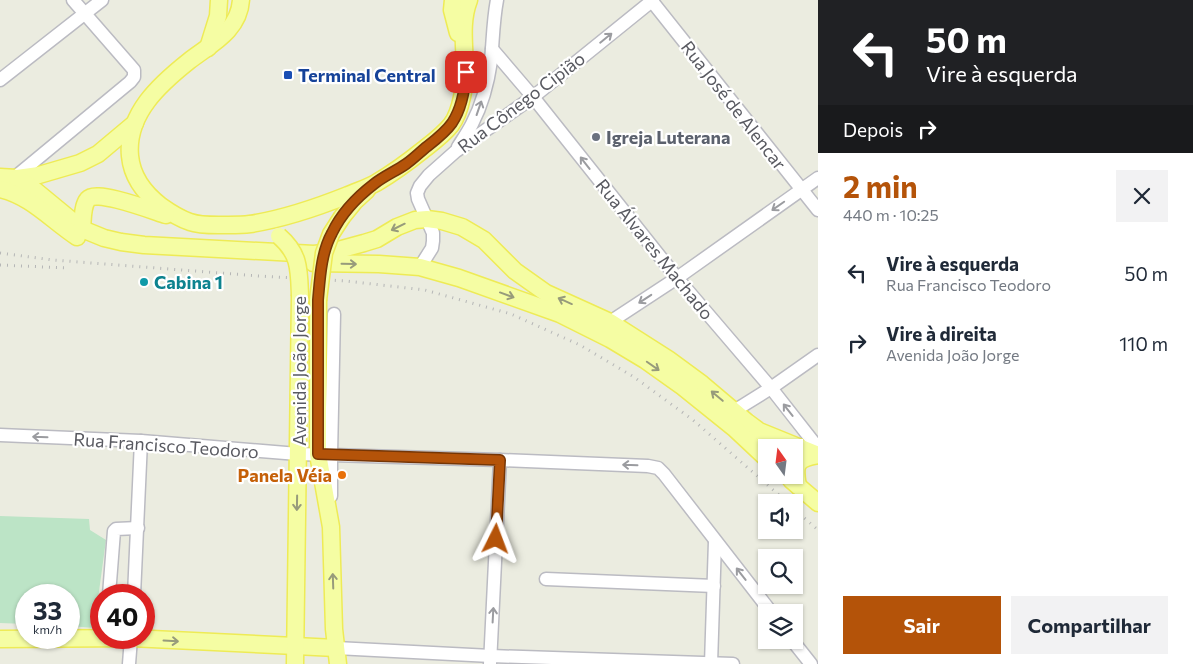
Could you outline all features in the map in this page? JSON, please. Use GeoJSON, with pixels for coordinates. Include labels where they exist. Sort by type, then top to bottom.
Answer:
{"type":"FeatureCollection","features":[{"type":"Feature","properties":{"kind":"main road"},"geometry":{"type":"LineString","coordinates":[[208,48],[218,16],[219,0]]}},
{"type":"Feature","properties":{"kind":"main road"},"geometry":{"type":"LineString","coordinates":[[191,223],[164,208],[143,191],[135,176],[130,157],[130,139],[135,123],[150,96],[225,33],[236,20],[241,0]]}},
{"type":"Feature","properties":{"kind":"main road"},"geometry":{"type":"LineString","coordinates":[[453,0],[452,10],[465,62]]}},
{"type":"Feature","properties":{"kind":"main road"},"geometry":{"type":"LineString","coordinates":[[82,229],[84,207],[88,199],[97,195],[117,199],[191,223],[214,225],[250,224],[291,215],[374,184],[407,163],[438,138],[451,124],[458,112],[465,84],[463,20],[469,0]]}},
{"type":"Feature","properties":{"kind":"main road"},"geometry":{"type":"LineString","coordinates":[[7,178],[39,175],[80,163],[98,154],[135,123]]}},
{"type":"Feature","properties":{"kind":"main road"},"geometry":{"type":"LineString","coordinates":[[7,178],[20,196],[40,208],[76,237],[105,250],[123,254],[155,256],[420,267],[459,278],[560,314],[645,360],[683,387],[734,428],[758,450]]}},
{"type":"Feature","properties":{"kind":"main road"},"geometry":{"type":"LineString","coordinates":[[7,178],[30,186],[82,229],[104,238],[144,245],[314,254],[348,248],[377,239],[397,227],[415,220],[442,221],[462,227],[474,233],[497,252],[515,271],[546,293],[610,322],[668,359],[759,431],[818,455]]}},
{"type":"Feature","properties":{"kind":"main road","name":"Avenida João Jorge"},"geometry":{"type":"LineString","coordinates":[[337,656],[334,629],[331,527],[324,455],[318,300],[324,254],[331,234],[355,201],[374,184]]}},
{"type":"Feature","properties":{"kind":"main road","name":"Avenida João Jorge"},"geometry":{"type":"LineString","coordinates":[[250,224],[268,230],[287,243],[292,249],[299,271],[298,454],[302,647],[295,664]]}},
{"type":"Feature","properties":{"kind":"main road"},"geometry":{"type":"LineString","coordinates":[[803,459],[818,455]]}},
{"type":"Feature","properties":{"kind":"main road"},"geometry":{"type":"LineString","coordinates":[[797,484],[818,503]]}},
{"type":"Feature","properties":{"kind":"main road"},"geometry":{"type":"LineString","coordinates":[[302,647],[325,638],[334,629]]}},
{"type":"Feature","properties":{"kind":"main road"},"geometry":{"type":"LineString","coordinates":[[0,639],[90,638]]}},
{"type":"Feature","properties":{"kind":"main road"},"geometry":{"type":"LineString","coordinates":[[155,639],[313,648],[337,656]]}},
{"type":"Feature","properties":{"kind":"street"},"geometry":{"type":"LineString","coordinates":[[7,178],[134,77],[134,70],[72,0]]}},
{"type":"Feature","properties":{"kind":"street"},"geometry":{"type":"LineString","coordinates":[[0,80],[102,0]]}},
{"type":"Feature","properties":{"kind":"street"},"geometry":{"type":"LineString","coordinates":[[456,151],[472,124],[486,86],[497,0]]}},
{"type":"Feature","properties":{"kind":"street","name":"Rua Cônego Cipião"},"geometry":{"type":"LineString","coordinates":[[427,219],[417,193],[428,175],[456,151],[533,97],[652,0]]}},
{"type":"Feature","properties":{"kind":"street","name":"Rua José de Alencar"},"geometry":{"type":"LineString","coordinates":[[652,0],[818,210]]}},
{"type":"Feature","properties":{"kind":"street","name":"Rua Álvares Machado"},"geometry":{"type":"LineString","coordinates":[[492,49],[533,97],[677,278],[771,388],[818,448]]}},
{"type":"Feature","properties":{"kind":"street"},"geometry":{"type":"LineString","coordinates":[[610,322],[677,278],[818,178]]}},
{"type":"Feature","properties":{"kind":"street"},"geometry":{"type":"LineString","coordinates":[[420,267],[432,248],[433,233],[427,219]]}},
{"type":"Feature","properties":{"kind":"street","name":"Avenida João Jorge"},"geometry":{"type":"LineString","coordinates":[[324,455],[334,314]]}},
{"type":"Feature","properties":{"kind":"street"},"geometry":{"type":"LineString","coordinates":[[734,411],[818,355]]}},
{"type":"Feature","properties":{"kind":"street","name":"Rua Francisco Teodoro"},"geometry":{"type":"LineString","coordinates":[[0,435],[141,441],[298,454],[500,460],[658,468],[765,604]]}},
{"type":"Feature","properties":{"kind":"street"},"geometry":{"type":"LineString","coordinates":[[135,584],[141,441]]}},
{"type":"Feature","properties":{"kind":"street"},"geometry":{"type":"LineString","coordinates":[[491,660],[500,460]]}},
{"type":"Feature","properties":{"kind":"street"},"geometry":{"type":"LineString","coordinates":[[110,584],[114,531],[116,529],[138,528]]}},
{"type":"Feature","properties":{"kind":"street"},"geometry":{"type":"LineString","coordinates":[[711,663],[715,541]]}},
{"type":"Feature","properties":{"kind":"street"},"geometry":{"type":"LineString","coordinates":[[546,579],[714,586]]}},
{"type":"Feature","properties":{"kind":"street"},"geometry":{"type":"LineString","coordinates":[[130,664],[131,649]]}},
{"type":"Feature","properties":{"kind":"street"},"geometry":{"type":"LineString","coordinates":[[799,649],[811,664]]}},
{"type":"Feature","properties":{"kind":"street"},"geometry":{"type":"LineString","coordinates":[[337,656],[732,664]]}},
{"type":"Feature","properties":{"kind":"green space"},"geometry":{"type":"Polygon","coordinates":[[[0,516],[89,519],[90,530],[106,540],[100,584],[90,584],[90,628],[80,627],[80,584],[15,584],[15,624],[0,623],[0,516]]]}},
{"type":"Feature","properties":{"kind":"railway"},"geometry":{"type":"LineString","coordinates":[[0,253],[53,260],[346,281],[425,290],[511,314],[580,345],[634,377],[693,420],[778,494]]}},
{"type":"Feature","properties":{"kind":"railway"},"geometry":{"type":"LineString","coordinates":[[0,265],[67,268]]}},
{"type":"Feature","properties":{"kind":"railway"},"geometry":{"type":"LineString","coordinates":[[803,517],[818,530]]}},
{"type":"Feature","properties":{"kind":"place","name":"Terminal Central"},"geometry":{"type":"Point","coordinates":[288,75]}},
{"type":"Feature","properties":{"kind":"place","name":"Igreja Luterana"},"geometry":{"type":"Point","coordinates":[596,137]}},
{"type":"Feature","properties":{"kind":"place","name":"Cabina 1"},"geometry":{"type":"Point","coordinates":[144,282]}},
{"type":"Feature","properties":{"kind":"place","name":"Panela Véia"},"geometry":{"type":"Point","coordinates":[342,475]}},
{"type":"Feature","properties":{"kind":"route"},"geometry":{"type":"LineString","coordinates":[[466,72],[458,112],[451,124],[438,138],[407,163],[374,184],[355,201],[331,234],[324,254],[318,300],[318,454],[500,460],[496,539]]}}]}
